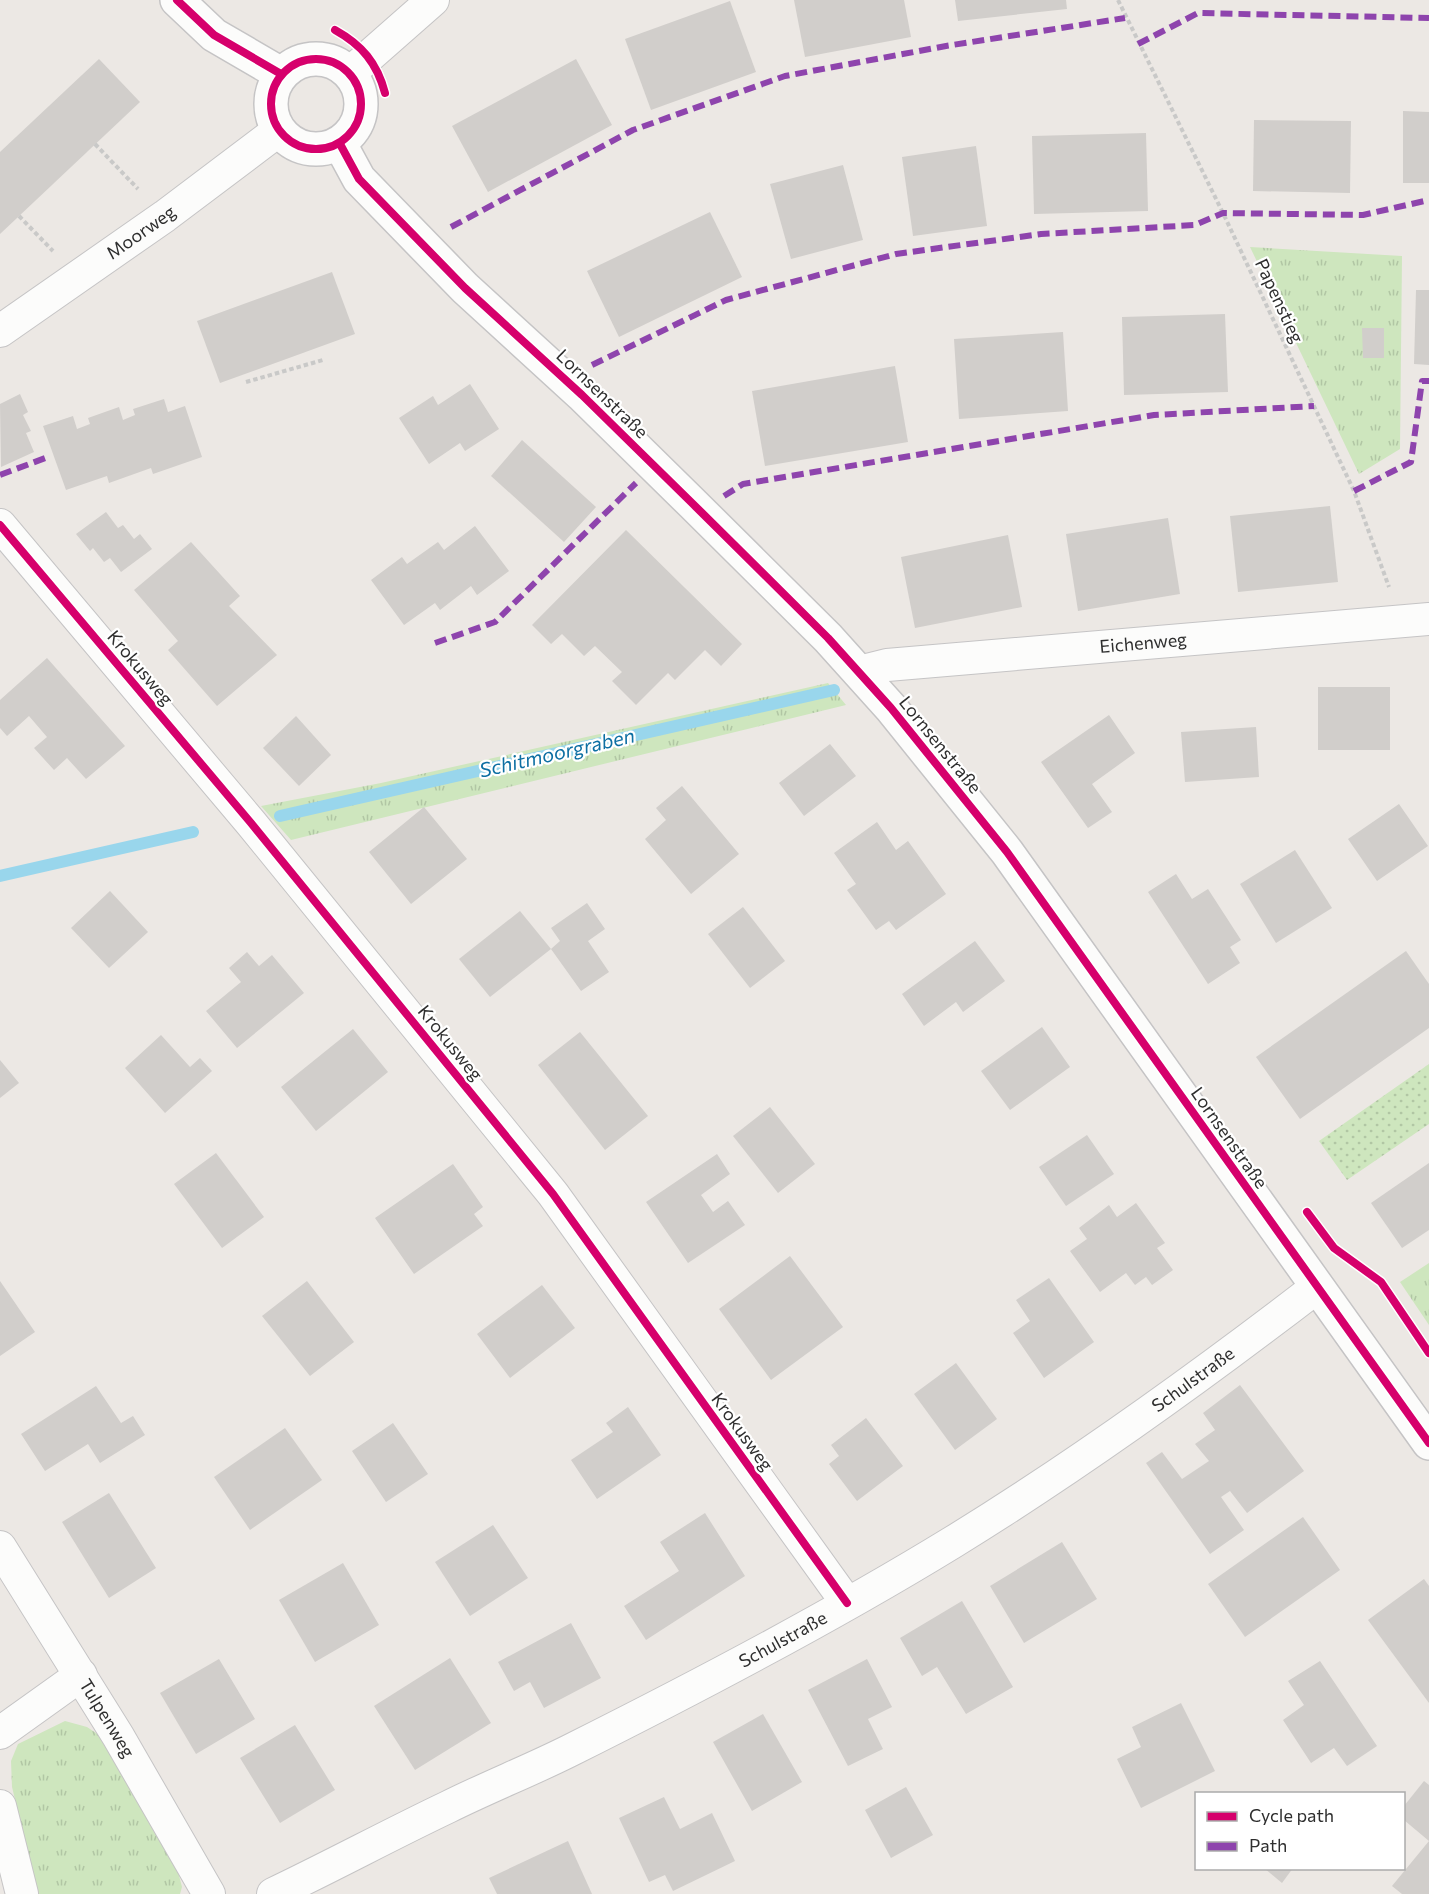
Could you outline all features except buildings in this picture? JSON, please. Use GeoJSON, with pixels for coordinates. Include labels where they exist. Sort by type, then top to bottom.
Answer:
{"type":"FeatureCollection","features":[{"type":"Feature","properties":{"kind":"street"},"geometry":{"type":"LineString","coordinates":[[177,0],[214,35],[281,74]]}},
{"type":"Feature","properties":{"kind":"street"},"geometry":{"type":"LineString","coordinates":[[350,73],[433,0]]}},
{"type":"Feature","properties":{"kind":"street"},"geometry":{"type":"LineString","coordinates":[[323,59],[338,64],[350,73],[357,85],[362,111],[358,124],[340,144],[327,149],[307,149],[288,141],[272,117],[270,102],[273,87],[281,74],[293,64],[323,59]]}},
{"type":"Feature","properties":{"kind":"street","name":"Moorweg"},"geometry":{"type":"LineString","coordinates":[[0,330],[165,216],[279,130]]}},
{"type":"Feature","properties":{"kind":"street","name":"Lornsenstraße"},"geometry":{"type":"LineString","coordinates":[[340,144],[359,179],[465,288],[614,426],[859,672],[1007,852],[1429,1443]]}},
{"type":"Feature","properties":{"kind":"street","name":"Krokusweg"},"geometry":{"type":"LineString","coordinates":[[0,525],[252,823],[553,1194],[847,1603]]}},
{"type":"Feature","properties":{"kind":"street","name":"Eichenweg"},"geometry":{"type":"LineString","coordinates":[[859,672],[888,665],[1415,620]]}},
{"type":"Feature","properties":{"kind":"street","name":"Schulstraße"},"geometry":{"type":"LineString","coordinates":[[273,1894],[449,1806],[577,1747],[748,1659],[952,1543],[1076,1463],[1171,1397],[1317,1287]]}},
{"type":"Feature","properties":{"kind":"street","name":"Tulpenweg"},"geometry":{"type":"LineString","coordinates":[[0,1547],[81,1675],[209,1894]]}},
{"type":"Feature","properties":{"kind":"street"},"geometry":{"type":"LineString","coordinates":[[0,1733],[81,1675]]}},
{"type":"Feature","properties":{"kind":"street"},"geometry":{"type":"LineString","coordinates":[[0,1806],[22,1894]]}},
{"type":"Feature","properties":{"kind":"path"},"geometry":{"type":"LineString","coordinates":[[95,144],[140,191]]}},
{"type":"Feature","properties":{"kind":"path"},"geometry":{"type":"LineString","coordinates":[[19,216],[54,253]]}},
{"type":"Feature","properties":{"kind":"path"},"geometry":{"type":"LineString","coordinates":[[246,382],[323,360]]}},
{"type":"Feature","properties":{"kind":"green space"},"geometry":{"type":"Polygon","coordinates":[[[1250,247],[1402,256],[1400,449],[1359,474],[1250,247]]]}},
{"type":"Feature","properties":{"kind":"green space"},"geometry":{"type":"Polygon","coordinates":[[[828,683],[846,705],[291,840],[261,806],[381,783],[828,683]]]}},
{"type":"Feature","properties":{"kind":"green space"},"geometry":{"type":"Polygon","coordinates":[[[1429,1064],[1429,1124],[1347,1180],[1319,1141],[1429,1064]]]}},
{"type":"Feature","properties":{"kind":"green space"},"geometry":{"type":"Polygon","coordinates":[[[1429,1263],[1429,1325],[1400,1282],[1429,1263]]]}},
{"type":"Feature","properties":{"kind":"green space"},"geometry":{"type":"Polygon","coordinates":[[[65,1721],[87,1727],[105,1739],[176,1864],[182,1887],[180,1894],[38,1894],[12,1787],[11,1761],[18,1744],[65,1721]]]}},
{"type":"Feature","properties":{"kind":"waterway","name":"Schitmoorgraben"},"geometry":{"type":"LineString","coordinates":[[280,816],[834,690]]}},
{"type":"Feature","properties":{"kind":"waterway","name":"Schitmoorgraben"},"geometry":{"type":"LineString","coordinates":[[0,876],[193,832]]}},
{"type":"Feature","properties":{"kind":"marked path"},"geometry":{"type":"LineString","coordinates":[[1138,44],[1198,13],[1429,18]]}},
{"type":"Feature","properties":{"kind":"marked path"},"geometry":{"type":"LineString","coordinates":[[451,227],[633,130],[785,76],[946,46],[1125,18]]}},
{"type":"Feature","properties":{"kind":"marked path"},"geometry":{"type":"LineString","coordinates":[[592,365],[726,300],[896,254],[1041,234],[1195,225],[1223,213],[1363,215],[1429,200]]}},
{"type":"Feature","properties":{"kind":"marked path"},"geometry":{"type":"LineString","coordinates":[[1354,491],[1411,462],[1422,381],[1429,381]]}},
{"type":"Feature","properties":{"kind":"marked path"},"geometry":{"type":"LineString","coordinates":[[724,496],[743,484],[1154,415],[1314,406]]}},
{"type":"Feature","properties":{"kind":"marked path"},"geometry":{"type":"LineString","coordinates":[[0,475],[48,457]]}},
{"type":"Feature","properties":{"kind":"marked path"},"geometry":{"type":"LineString","coordinates":[[435,643],[495,622],[636,483]]}},
{"type":"Feature","properties":{"kind":"cycle path"},"geometry":{"type":"LineString","coordinates":[[177,0],[214,35],[281,74]]}},
{"type":"Feature","properties":{"kind":"cycle path"},"geometry":{"type":"LineString","coordinates":[[335,30],[353,42],[367,56],[378,73],[385,93]]}},
{"type":"Feature","properties":{"kind":"cycle path"},"geometry":{"type":"LineString","coordinates":[[307,59],[325,59],[341,66],[354,79],[361,95],[361,104],[361,113],[354,129],[341,142],[325,149],[307,149],[291,142],[278,129],[271,113],[271,95],[278,79],[291,66],[307,59]]}},
{"type":"Feature","properties":{"kind":"cycle path"},"geometry":{"type":"LineString","coordinates":[[340,144],[359,179],[465,288],[582,395],[693,504],[828,638],[891,708],[1007,852],[1429,1443]]}},
{"type":"Feature","properties":{"kind":"cycle path"},"geometry":{"type":"LineString","coordinates":[[0,525],[251,823],[553,1194],[847,1603]]}},
{"type":"Feature","properties":{"kind":"cycle path"},"geometry":{"type":"LineString","coordinates":[[1307,1212],[1334,1248],[1381,1282],[1429,1353]]}}]}
